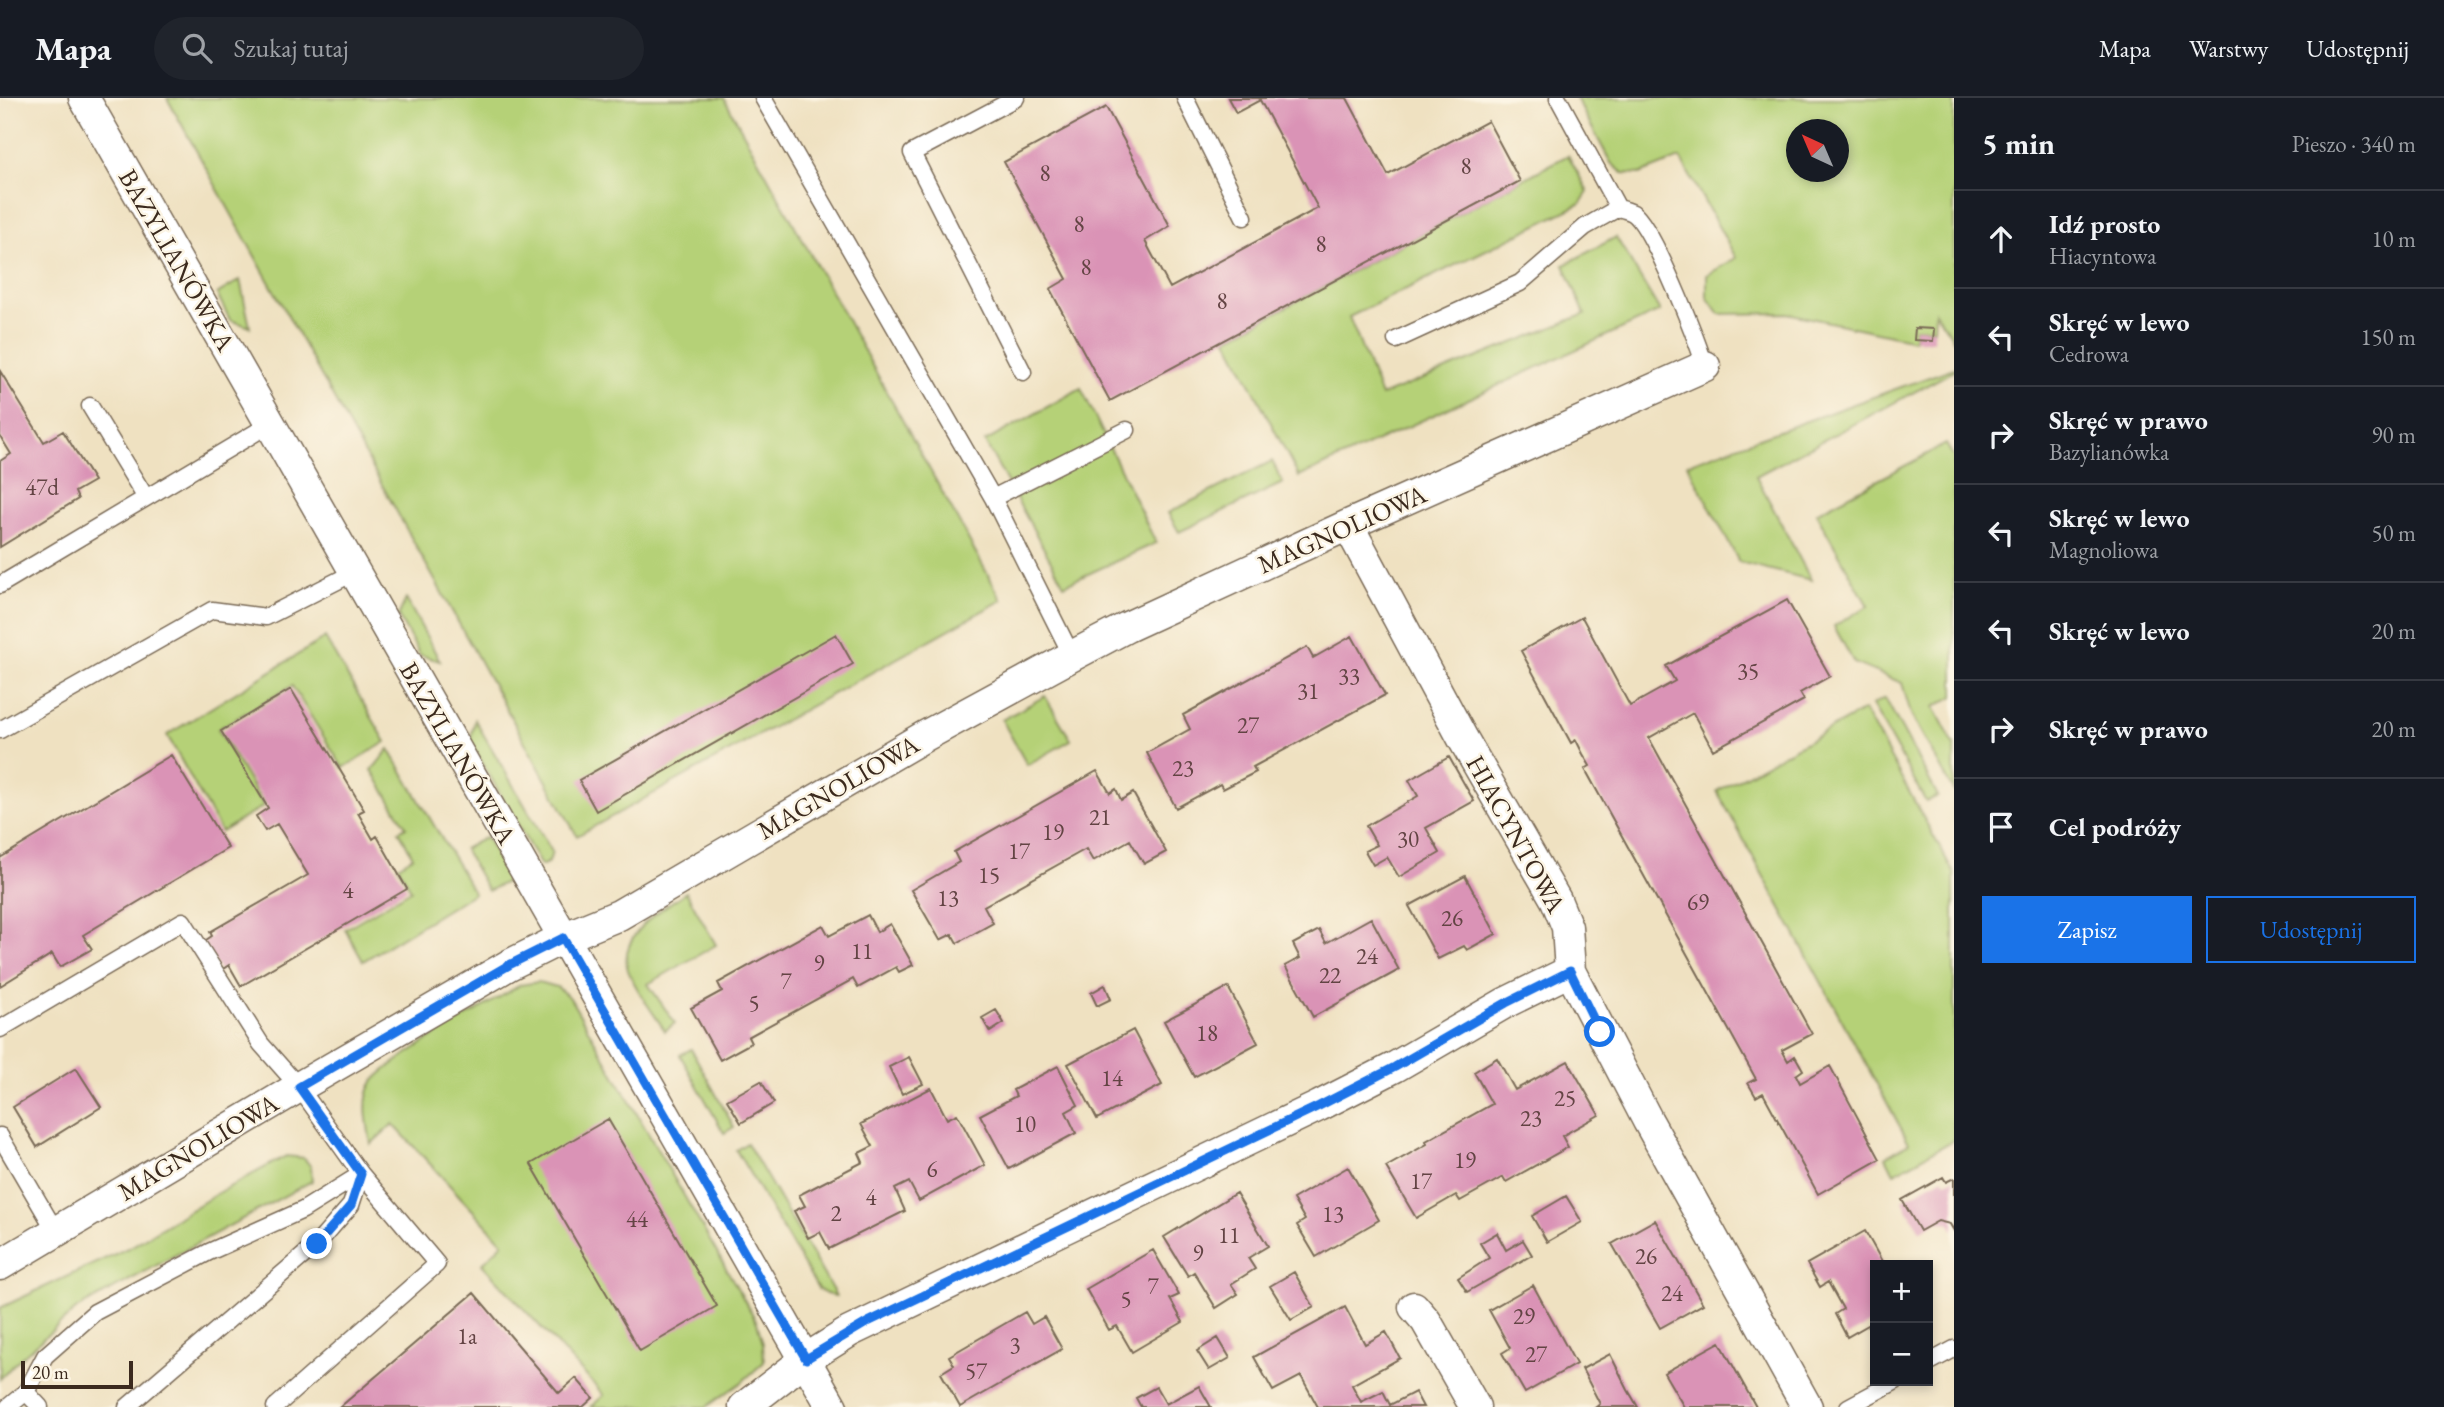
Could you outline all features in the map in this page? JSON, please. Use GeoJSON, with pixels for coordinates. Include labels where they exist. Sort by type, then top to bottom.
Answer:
{"type":"FeatureCollection","features":[{"type":"Feature","properties":{"kind":"street","name":"BAZYLIANÓWKA"},"geometry":{"type":"LineString","coordinates":[[84,98],[832,1407]]}},
{"type":"Feature","properties":{"kind":"street","name":"MAGNOLIOWA"},"geometry":{"type":"LineString","coordinates":[[0,1265],[509,965],[563,938],[619,915],[925,736],[1127,627],[1705,366]]}},
{"type":"Feature","properties":{"kind":"street","name":"HIACYNTOWA"},"geometry":{"type":"LineString","coordinates":[[1348,525],[1463,739],[1556,900],[1567,927],[1570,971],[1666,1154],[1807,1407]]}},
{"type":"Feature","properties":{"kind":"street"},"geometry":{"type":"LineString","coordinates":[[744,1407],[806,1359],[868,1322],[1319,1106],[1395,1067],[1506,1003],[1570,971]]}},
{"type":"Feature","properties":{"kind":"street"},"geometry":{"type":"LineString","coordinates":[[1414,1307],[1426,1321],[1475,1407]]}},
{"type":"Feature","properties":{"kind":"lane"},"geometry":{"type":"LineString","coordinates":[[763,98],[993,498],[1072,656]]}},
{"type":"Feature","properties":{"kind":"lane"},"geometry":{"type":"LineString","coordinates":[[1016,98],[912,153],[1023,372]]}},
{"type":"Feature","properties":{"kind":"lane"},"geometry":{"type":"LineString","coordinates":[[1185,98],[1244,217]]}},
{"type":"Feature","properties":{"kind":"lane"},"geometry":{"type":"LineString","coordinates":[[1558,98],[1618,208],[1634,214],[1645,228],[1689,320],[1705,366]]}},
{"type":"Feature","properties":{"kind":"lane"},"geometry":{"type":"LineString","coordinates":[[1396,340],[1520,283],[1586,227],[1618,208]]}},
{"type":"Feature","properties":{"kind":"lane"},"geometry":{"type":"LineString","coordinates":[[90,406],[146,498]]}},
{"type":"Feature","properties":{"kind":"lane"},"geometry":{"type":"LineString","coordinates":[[0,585],[270,424]]}},
{"type":"Feature","properties":{"kind":"lane"},"geometry":{"type":"LineString","coordinates":[[993,498],[1127,430]]}},
{"type":"Feature","properties":{"kind":"lane"},"geometry":{"type":"LineString","coordinates":[[0,730],[212,610],[266,617],[355,572]]}},
{"type":"Feature","properties":{"kind":"lane"},"geometry":{"type":"LineString","coordinates":[[0,1029],[183,921],[261,1044],[299,1087],[361,1174],[437,1264],[275,1407]]}},
{"type":"Feature","properties":{"kind":"lane"},"geometry":{"type":"LineString","coordinates":[[0,1136],[56,1232]]}},
{"type":"Feature","properties":{"kind":"lane"},"geometry":{"type":"LineString","coordinates":[[8,1407],[26,1392],[46,1356],[95,1312],[209,1252],[303,1210],[361,1174]]}},
{"type":"Feature","properties":{"kind":"lane"},"geometry":{"type":"LineString","coordinates":[[127,1407],[317,1244],[351,1205],[361,1174]]}},
{"type":"Feature","properties":{"kind":"lane"},"geometry":{"type":"LineString","coordinates":[[1933,1360],[1954,1349]]}},
{"type":"Feature","properties":{"kind":"lane"},"geometry":{"type":"LineString","coordinates":[[1848,1407],[1887,1386]]}},
{"type":"Feature","properties":{"kind":"lane"},"geometry":{"type":"LineString","coordinates":[[26,1392],[40,1407]]}},
{"type":"Feature","properties":{"kind":"green space"},"geometry":{"type":"Polygon","coordinates":[[[167,98],[724,98],[1002,600],[577,836],[167,98]]]}},
{"type":"Feature","properties":{"kind":"green space"},"geometry":{"type":"Polygon","coordinates":[[[1576,98],[1954,98],[1954,340],[1935,312],[1934,329],[1915,328],[1914,340],[1787,313],[1719,314],[1707,297],[1707,275],[1736,258],[1680,158],[1640,174],[1623,173],[1611,163],[1576,98]]]}},
{"type":"Feature","properties":{"kind":"green space"},"geometry":{"type":"Polygon","coordinates":[[[1568,155],[1588,192],[1580,204],[1349,317],[1381,396],[1585,314],[1564,265],[1616,237],[1660,311],[1299,477],[1227,339],[1568,155]]]}},
{"type":"Feature","properties":{"kind":"green space"},"geometry":{"type":"Polygon","coordinates":[[[240,280],[250,327],[230,320],[217,294],[240,280]]]}},
{"type":"Feature","properties":{"kind":"green space"},"geometry":{"type":"Polygon","coordinates":[[[1954,368],[1954,371],[1756,476],[1811,580],[1739,562],[1687,464],[1954,368]]]}},
{"type":"Feature","properties":{"kind":"green space"},"geometry":{"type":"Polygon","coordinates":[[[1081,388],[1156,543],[1064,585],[985,442],[1081,388]]]}},
{"type":"Feature","properties":{"kind":"green space"},"geometry":{"type":"Polygon","coordinates":[[[1946,444],[1954,458],[1954,696],[1934,707],[1954,745],[1954,792],[1911,714],[1902,683],[1854,663],[1834,626],[1868,606],[1816,513],[1946,444]]]}},
{"type":"Feature","properties":{"kind":"green space"},"geometry":{"type":"Polygon","coordinates":[[[1272,461],[1283,483],[1179,532],[1168,513],[1272,461]]]}},
{"type":"Feature","properties":{"kind":"green space"},"geometry":{"type":"Polygon","coordinates":[[[406,599],[440,661],[420,655],[398,616],[406,599]]]}},
{"type":"Feature","properties":{"kind":"green space"},"geometry":{"type":"Polygon","coordinates":[[[325,638],[386,742],[343,768],[292,686],[218,729],[264,806],[221,832],[167,735],[325,638]]]}},
{"type":"Feature","properties":{"kind":"green space"},"geometry":{"type":"Polygon","coordinates":[[[1045,696],[1071,740],[1027,765],[1002,720],[1045,696]]]}},
{"type":"Feature","properties":{"kind":"green space"},"geometry":{"type":"Polygon","coordinates":[[[1885,698],[1938,796],[1926,802],[1872,705],[1885,698]]]}},
{"type":"Feature","properties":{"kind":"green space"},"geometry":{"type":"Polygon","coordinates":[[[1864,710],[1954,873],[1954,1140],[1894,1173],[1886,1157],[1909,1143],[1717,791],[1864,710]]]}},
{"type":"Feature","properties":{"kind":"green space"},"geometry":{"type":"Polygon","coordinates":[[[475,720],[552,852],[549,862],[541,866],[470,741],[475,720]]]}},
{"type":"Feature","properties":{"kind":"green space"},"geometry":{"type":"Polygon","coordinates":[[[389,749],[474,893],[363,961],[345,929],[411,890],[398,866],[413,857],[399,831],[406,827],[372,770],[389,749]]]}},
{"type":"Feature","properties":{"kind":"green space"},"geometry":{"type":"Polygon","coordinates":[[[486,837],[510,880],[488,891],[464,849],[486,837]]]}},
{"type":"Feature","properties":{"kind":"green space"},"geometry":{"type":"Polygon","coordinates":[[[686,892],[716,945],[648,984],[675,1023],[665,1031],[635,986],[626,957],[635,934],[644,924],[686,892]]]}},
{"type":"Feature","properties":{"kind":"green space"},"geometry":{"type":"Polygon","coordinates":[[[538,982],[557,987],[570,998],[757,1322],[763,1344],[764,1362],[742,1382],[706,1407],[591,1407],[604,1395],[482,1264],[503,1243],[393,1124],[371,1144],[366,1114],[367,1099],[371,1085],[380,1075],[416,1048],[520,985],[538,982]]]}},
{"type":"Feature","properties":{"kind":"green space"},"geometry":{"type":"Polygon","coordinates":[[[691,1049],[734,1127],[724,1133],[680,1055],[691,1049]]]}},
{"type":"Feature","properties":{"kind":"green space"},"geometry":{"type":"Polygon","coordinates":[[[747,1143],[836,1296],[818,1289],[736,1150],[747,1143]]]}},
{"type":"Feature","properties":{"kind":"green space"},"geometry":{"type":"Polygon","coordinates":[[[286,1156],[304,1158],[311,1167],[312,1181],[78,1308],[0,1379],[0,1308],[132,1246],[218,1193],[286,1156]]]}},
{"type":"Feature","properties":{"kind":"building"},"geometry":{"type":"Polygon","coordinates":[[[1228,98],[1347,98],[1388,175],[1488,121],[1520,181],[1110,401],[1050,289],[1067,279],[1004,162],[1106,107],[1170,226],[1145,241],[1170,288],[1318,208],[1260,100],[1236,113],[1228,98]]]}},
{"type":"Feature","properties":{"kind":"building"},"geometry":{"type":"Polygon","coordinates":[[[1915,328],[1934,329],[1933,341],[1914,340],[1915,328]]]}},
{"type":"Feature","properties":{"kind":"building"},"geometry":{"type":"Polygon","coordinates":[[[0,371],[44,442],[63,431],[94,481],[75,492],[78,499],[0,547],[0,461],[11,454],[0,436],[0,371]]]}},
{"type":"Feature","properties":{"kind":"building"},"geometry":{"type":"Polygon","coordinates":[[[1787,600],[1830,676],[1800,693],[1804,700],[1713,750],[1693,713],[1649,738],[1812,1034],[1782,1050],[1788,1061],[1795,1056],[1803,1070],[1796,1075],[1800,1083],[1830,1066],[1880,1159],[1818,1194],[1763,1093],[1756,1097],[1748,1083],[1756,1079],[1585,769],[1590,766],[1576,740],[1571,743],[1521,651],[1582,617],[1630,706],[1675,681],[1666,666],[1787,600]]]}},
{"type":"Feature","properties":{"kind":"building"},"geometry":{"type":"Polygon","coordinates":[[[836,634],[853,664],[596,811],[579,780],[836,634]]]}},
{"type":"Feature","properties":{"kind":"building"},"geometry":{"type":"Polygon","coordinates":[[[1352,636],[1385,695],[1253,767],[1256,772],[1223,789],[1220,784],[1176,808],[1147,753],[1190,729],[1183,715],[1307,647],[1313,658],[1352,636]]]}},
{"type":"Feature","properties":{"kind":"building"},"geometry":{"type":"Polygon","coordinates":[[[291,689],[364,810],[358,813],[373,839],[377,836],[407,889],[241,986],[229,965],[220,971],[203,942],[212,936],[210,932],[308,875],[277,824],[265,831],[260,823],[256,816],[268,808],[221,731],[291,689]]]}},
{"type":"Feature","properties":{"kind":"building"},"geometry":{"type":"Polygon","coordinates":[[[171,755],[228,848],[83,935],[92,949],[60,967],[52,954],[0,986],[0,858],[171,755]]]}},
{"type":"Feature","properties":{"kind":"building"},"geometry":{"type":"Polygon","coordinates":[[[1449,757],[1474,801],[1426,828],[1440,853],[1399,877],[1387,857],[1373,865],[1365,851],[1377,845],[1366,826],[1418,796],[1409,780],[1449,757]]]}},
{"type":"Feature","properties":{"kind":"building"},"geometry":{"type":"Polygon","coordinates":[[[1097,771],[1110,793],[1116,789],[1121,800],[1133,793],[1166,852],[1144,864],[1130,840],[1093,861],[1086,849],[984,906],[993,923],[957,943],[952,934],[940,940],[911,890],[959,862],[954,852],[1097,771]]]}},
{"type":"Feature","properties":{"kind":"building"},"geometry":{"type":"Polygon","coordinates":[[[1465,876],[1496,934],[1467,950],[1464,946],[1438,959],[1409,906],[1465,876]]]}},
{"type":"Feature","properties":{"kind":"building"},"geometry":{"type":"Polygon","coordinates":[[[868,915],[877,932],[890,924],[913,965],[899,972],[896,967],[858,988],[853,979],[748,1037],[751,1043],[720,1060],[691,1008],[722,991],[718,983],[823,925],[829,936],[868,915]]]}},
{"type":"Feature","properties":{"kind":"building"},"geometry":{"type":"Polygon","coordinates":[[[1371,918],[1399,970],[1313,1017],[1285,966],[1300,958],[1293,944],[1319,930],[1326,943],[1371,918]]]}},
{"type":"Feature","properties":{"kind":"building"},"geometry":{"type":"Polygon","coordinates":[[[1105,985],[1111,999],[1097,1006],[1091,993],[1105,985]]]}},
{"type":"Feature","properties":{"kind":"building"},"geometry":{"type":"Polygon","coordinates":[[[1228,987],[1258,1043],[1194,1077],[1164,1021],[1228,987]]]}},
{"type":"Feature","properties":{"kind":"building"},"geometry":{"type":"Polygon","coordinates":[[[996,1010],[1004,1023],[990,1032],[982,1018],[996,1010]]]}},
{"type":"Feature","properties":{"kind":"building"},"geometry":{"type":"Polygon","coordinates":[[[1133,1030],[1162,1085],[1097,1119],[1068,1064],[1133,1030]]]}},
{"type":"Feature","properties":{"kind":"building"},"geometry":{"type":"Polygon","coordinates":[[[909,1057],[923,1084],[902,1094],[889,1067],[909,1057]]]}},
{"type":"Feature","properties":{"kind":"building"},"geometry":{"type":"Polygon","coordinates":[[[1497,1058],[1515,1090],[1568,1061],[1599,1115],[1562,1136],[1568,1147],[1506,1182],[1503,1177],[1460,1201],[1456,1195],[1416,1218],[1386,1167],[1492,1104],[1474,1072],[1497,1058]]]}},
{"type":"Feature","properties":{"kind":"building"},"geometry":{"type":"Polygon","coordinates":[[[1058,1066],[1078,1105],[1066,1112],[1076,1133],[1009,1169],[980,1115],[1016,1096],[1013,1090],[1058,1066]]]}},
{"type":"Feature","properties":{"kind":"building"},"geometry":{"type":"Polygon","coordinates":[[[76,1068],[101,1107],[37,1147],[13,1107],[76,1068]]]}},
{"type":"Feature","properties":{"kind":"building"},"geometry":{"type":"Polygon","coordinates":[[[761,1081],[774,1103],[741,1123],[727,1100],[761,1081]]]}},
{"type":"Feature","properties":{"kind":"building"},"geometry":{"type":"Polygon","coordinates":[[[931,1088],[947,1119],[957,1114],[985,1165],[919,1201],[909,1182],[895,1189],[905,1211],[829,1249],[820,1232],[808,1238],[794,1211],[805,1206],[799,1195],[863,1162],[859,1153],[873,1146],[861,1124],[931,1088]]]}},
{"type":"Feature","properties":{"kind":"building"},"geometry":{"type":"Polygon","coordinates":[[[608,1119],[717,1306],[640,1351],[531,1164],[608,1119]]]}},
{"type":"Feature","properties":{"kind":"building"},"geometry":{"type":"Polygon","coordinates":[[[1348,1167],[1379,1220],[1316,1257],[1297,1225],[1305,1220],[1293,1199],[1348,1167]]]}},
{"type":"Feature","properties":{"kind":"building"},"geometry":{"type":"Polygon","coordinates":[[[1943,1177],[1946,1182],[1954,1178],[1954,1231],[1950,1224],[1938,1221],[1920,1231],[1902,1200],[1943,1177]]]}},
{"type":"Feature","properties":{"kind":"building"},"geometry":{"type":"Polygon","coordinates":[[[1236,1193],[1268,1246],[1248,1258],[1255,1269],[1231,1284],[1238,1294],[1216,1308],[1194,1272],[1188,1276],[1164,1237],[1236,1193]]]}},
{"type":"Feature","properties":{"kind":"building"},"geometry":{"type":"Polygon","coordinates":[[[1566,1196],[1582,1222],[1547,1242],[1532,1216],[1566,1196]]]}},
{"type":"Feature","properties":{"kind":"building"},"geometry":{"type":"Polygon","coordinates":[[[1655,1220],[1703,1304],[1660,1328],[1612,1244],[1655,1220]]]}},
{"type":"Feature","properties":{"kind":"building"},"geometry":{"type":"Polygon","coordinates":[[[1865,1231],[1881,1260],[1870,1260],[1870,1324],[1847,1337],[1835,1314],[1843,1309],[1828,1282],[1820,1287],[1807,1264],[1865,1231]]]}},
{"type":"Feature","properties":{"kind":"building"},"geometry":{"type":"Polygon","coordinates":[[[1497,1233],[1506,1250],[1523,1240],[1532,1255],[1467,1292],[1458,1278],[1489,1258],[1480,1243],[1497,1233]]]}},
{"type":"Feature","properties":{"kind":"building"},"geometry":{"type":"Polygon","coordinates":[[[1153,1250],[1179,1295],[1170,1299],[1183,1322],[1132,1352],[1117,1326],[1109,1330],[1086,1289],[1153,1250]]]}},
{"type":"Feature","properties":{"kind":"building"},"geometry":{"type":"Polygon","coordinates":[[[1294,1272],[1314,1307],[1291,1320],[1270,1286],[1294,1272]]]}},
{"type":"Feature","properties":{"kind":"building"},"geometry":{"type":"Polygon","coordinates":[[[1533,1285],[1576,1364],[1525,1393],[1502,1353],[1510,1348],[1489,1310],[1533,1285]]]}},
{"type":"Feature","properties":{"kind":"building"},"geometry":{"type":"Polygon","coordinates":[[[474,1293],[559,1393],[576,1378],[593,1398],[583,1407],[340,1407],[474,1293]]]}},
{"type":"Feature","properties":{"kind":"building"},"geometry":{"type":"Polygon","coordinates":[[[1345,1307],[1365,1344],[1386,1332],[1400,1358],[1352,1385],[1361,1402],[1383,1391],[1390,1405],[1415,1392],[1423,1407],[1318,1407],[1301,1376],[1273,1391],[1254,1357],[1345,1307]]]}},
{"type":"Feature","properties":{"kind":"building"},"geometry":{"type":"Polygon","coordinates":[[[1025,1312],[1032,1324],[1044,1317],[1062,1349],[960,1407],[941,1373],[954,1365],[949,1356],[1025,1312]]]}},
{"type":"Feature","properties":{"kind":"building"},"geometry":{"type":"Polygon","coordinates":[[[1218,1338],[1230,1358],[1209,1370],[1197,1351],[1218,1338]]]}},
{"type":"Feature","properties":{"kind":"building"},"geometry":{"type":"Polygon","coordinates":[[[1720,1342],[1756,1407],[1684,1407],[1664,1373],[1720,1342]]]}},
{"type":"Feature","properties":{"kind":"building"},"geometry":{"type":"Polygon","coordinates":[[[1610,1354],[1638,1407],[1596,1407],[1600,1404],[1582,1369],[1610,1354]]]}},
{"type":"Feature","properties":{"kind":"building"},"geometry":{"type":"Polygon","coordinates":[[[1199,1386],[1211,1407],[1141,1407],[1136,1398],[1156,1387],[1166,1404],[1199,1386]]]}},
{"type":"Feature","properties":{"kind":"route"},"geometry":{"type":"LineString","coordinates":[[317,1244],[351,1205],[361,1174],[299,1087],[509,965],[563,938],[806,1359],[868,1322],[1319,1106],[1395,1067],[1506,1003],[1570,971],[1600,1032]]}}]}
